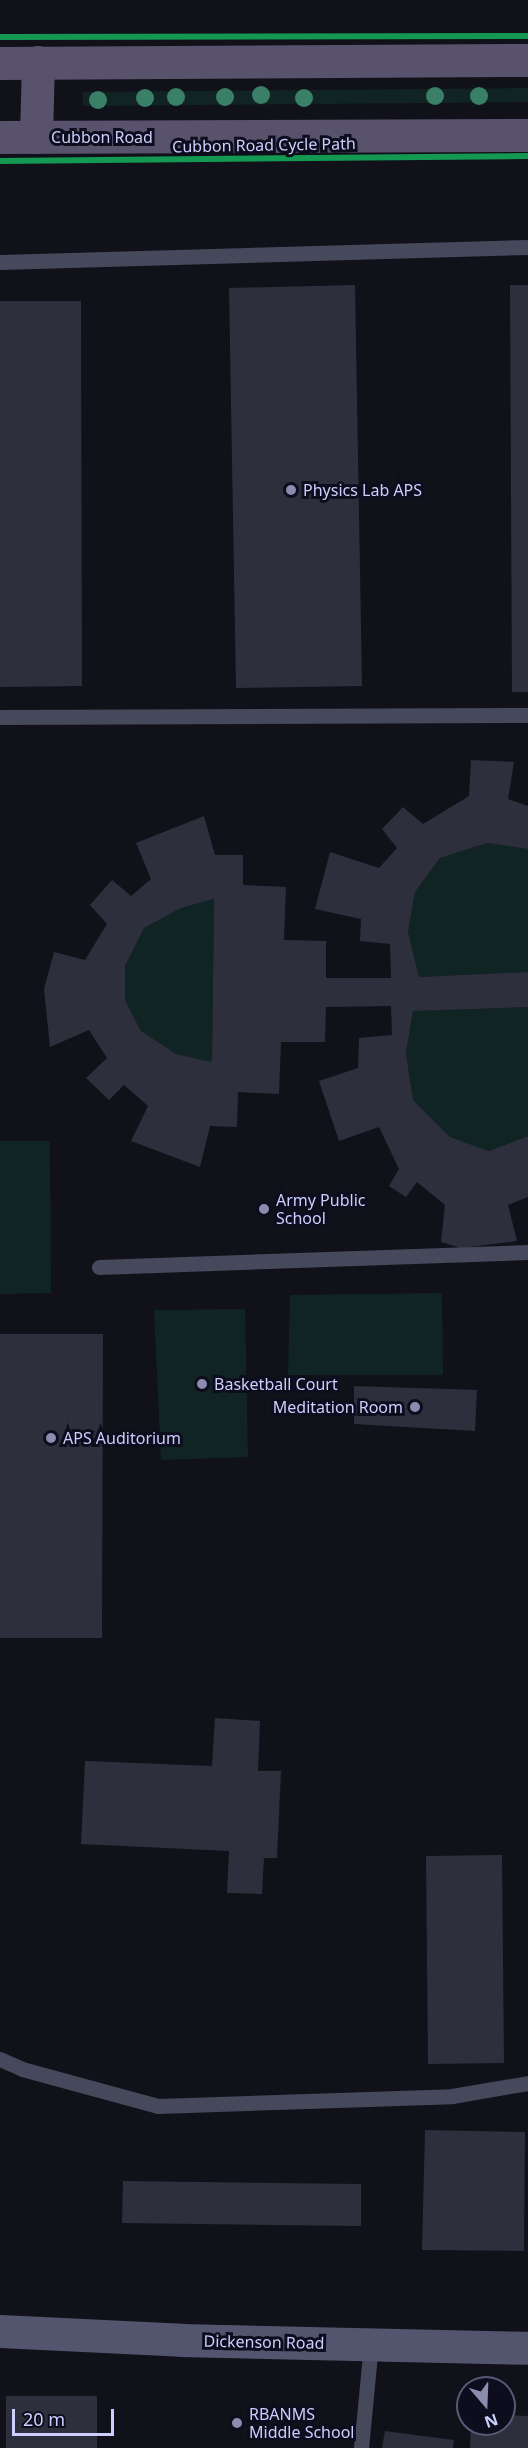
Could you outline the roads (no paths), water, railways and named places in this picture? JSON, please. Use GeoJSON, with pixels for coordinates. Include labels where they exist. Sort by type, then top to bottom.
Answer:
{"type":"FeatureCollection","features":[{"type":"Feature","properties":{"kind":"main road"},"geometry":{"type":"LineString","coordinates":[[0,63],[528,60]]}},
{"type":"Feature","properties":{"kind":"main road"},"geometry":{"type":"LineString","coordinates":[[36,137],[38,62]]}},
{"type":"Feature","properties":{"kind":"main road","name":"Cubbon Road"},"geometry":{"type":"LineString","coordinates":[[0,137],[528,135]]}},
{"type":"Feature","properties":{"kind":"main road","name":"Dickenson Road"},"geometry":{"type":"LineString","coordinates":[[0,2331],[528,2348]]}},
{"type":"Feature","properties":{"kind":"lane"},"geometry":{"type":"LineString","coordinates":[[0,262],[528,246]]}},
{"type":"Feature","properties":{"kind":"lane"},"geometry":{"type":"LineString","coordinates":[[0,717],[528,715]]}},
{"type":"Feature","properties":{"kind":"lane"},"geometry":{"type":"LineString","coordinates":[[99,1267],[528,1252]]}},
{"type":"Feature","properties":{"kind":"lane"},"geometry":{"type":"LineString","coordinates":[[0,2060],[22,2069],[158,2106],[452,2096],[528,2083]]}},
{"type":"Feature","properties":{"kind":"lane"},"geometry":{"type":"LineString","coordinates":[[361,2448],[371,2344]]}},
{"type":"Feature","properties":{"kind":"place","name":"Physics Lab APS"},"geometry":{"type":"Point","coordinates":[291,490]}},
{"type":"Feature","properties":{"kind":"place","name":"Army Public School"},"geometry":{"type":"Point","coordinates":[264,1209]}},
{"type":"Feature","properties":{"kind":"place","name":"Basketball Court"},"geometry":{"type":"Point","coordinates":[202,1384]}},
{"type":"Feature","properties":{"kind":"place","name":"Meditation Room"},"geometry":{"type":"Point","coordinates":[415,1407]}},
{"type":"Feature","properties":{"kind":"place","name":"APS Auditorium"},"geometry":{"type":"Point","coordinates":[51,1438]}},
{"type":"Feature","properties":{"kind":"place","name":"RBANMS Middle School"},"geometry":{"type":"Point","coordinates":[237,2423]}}]}
